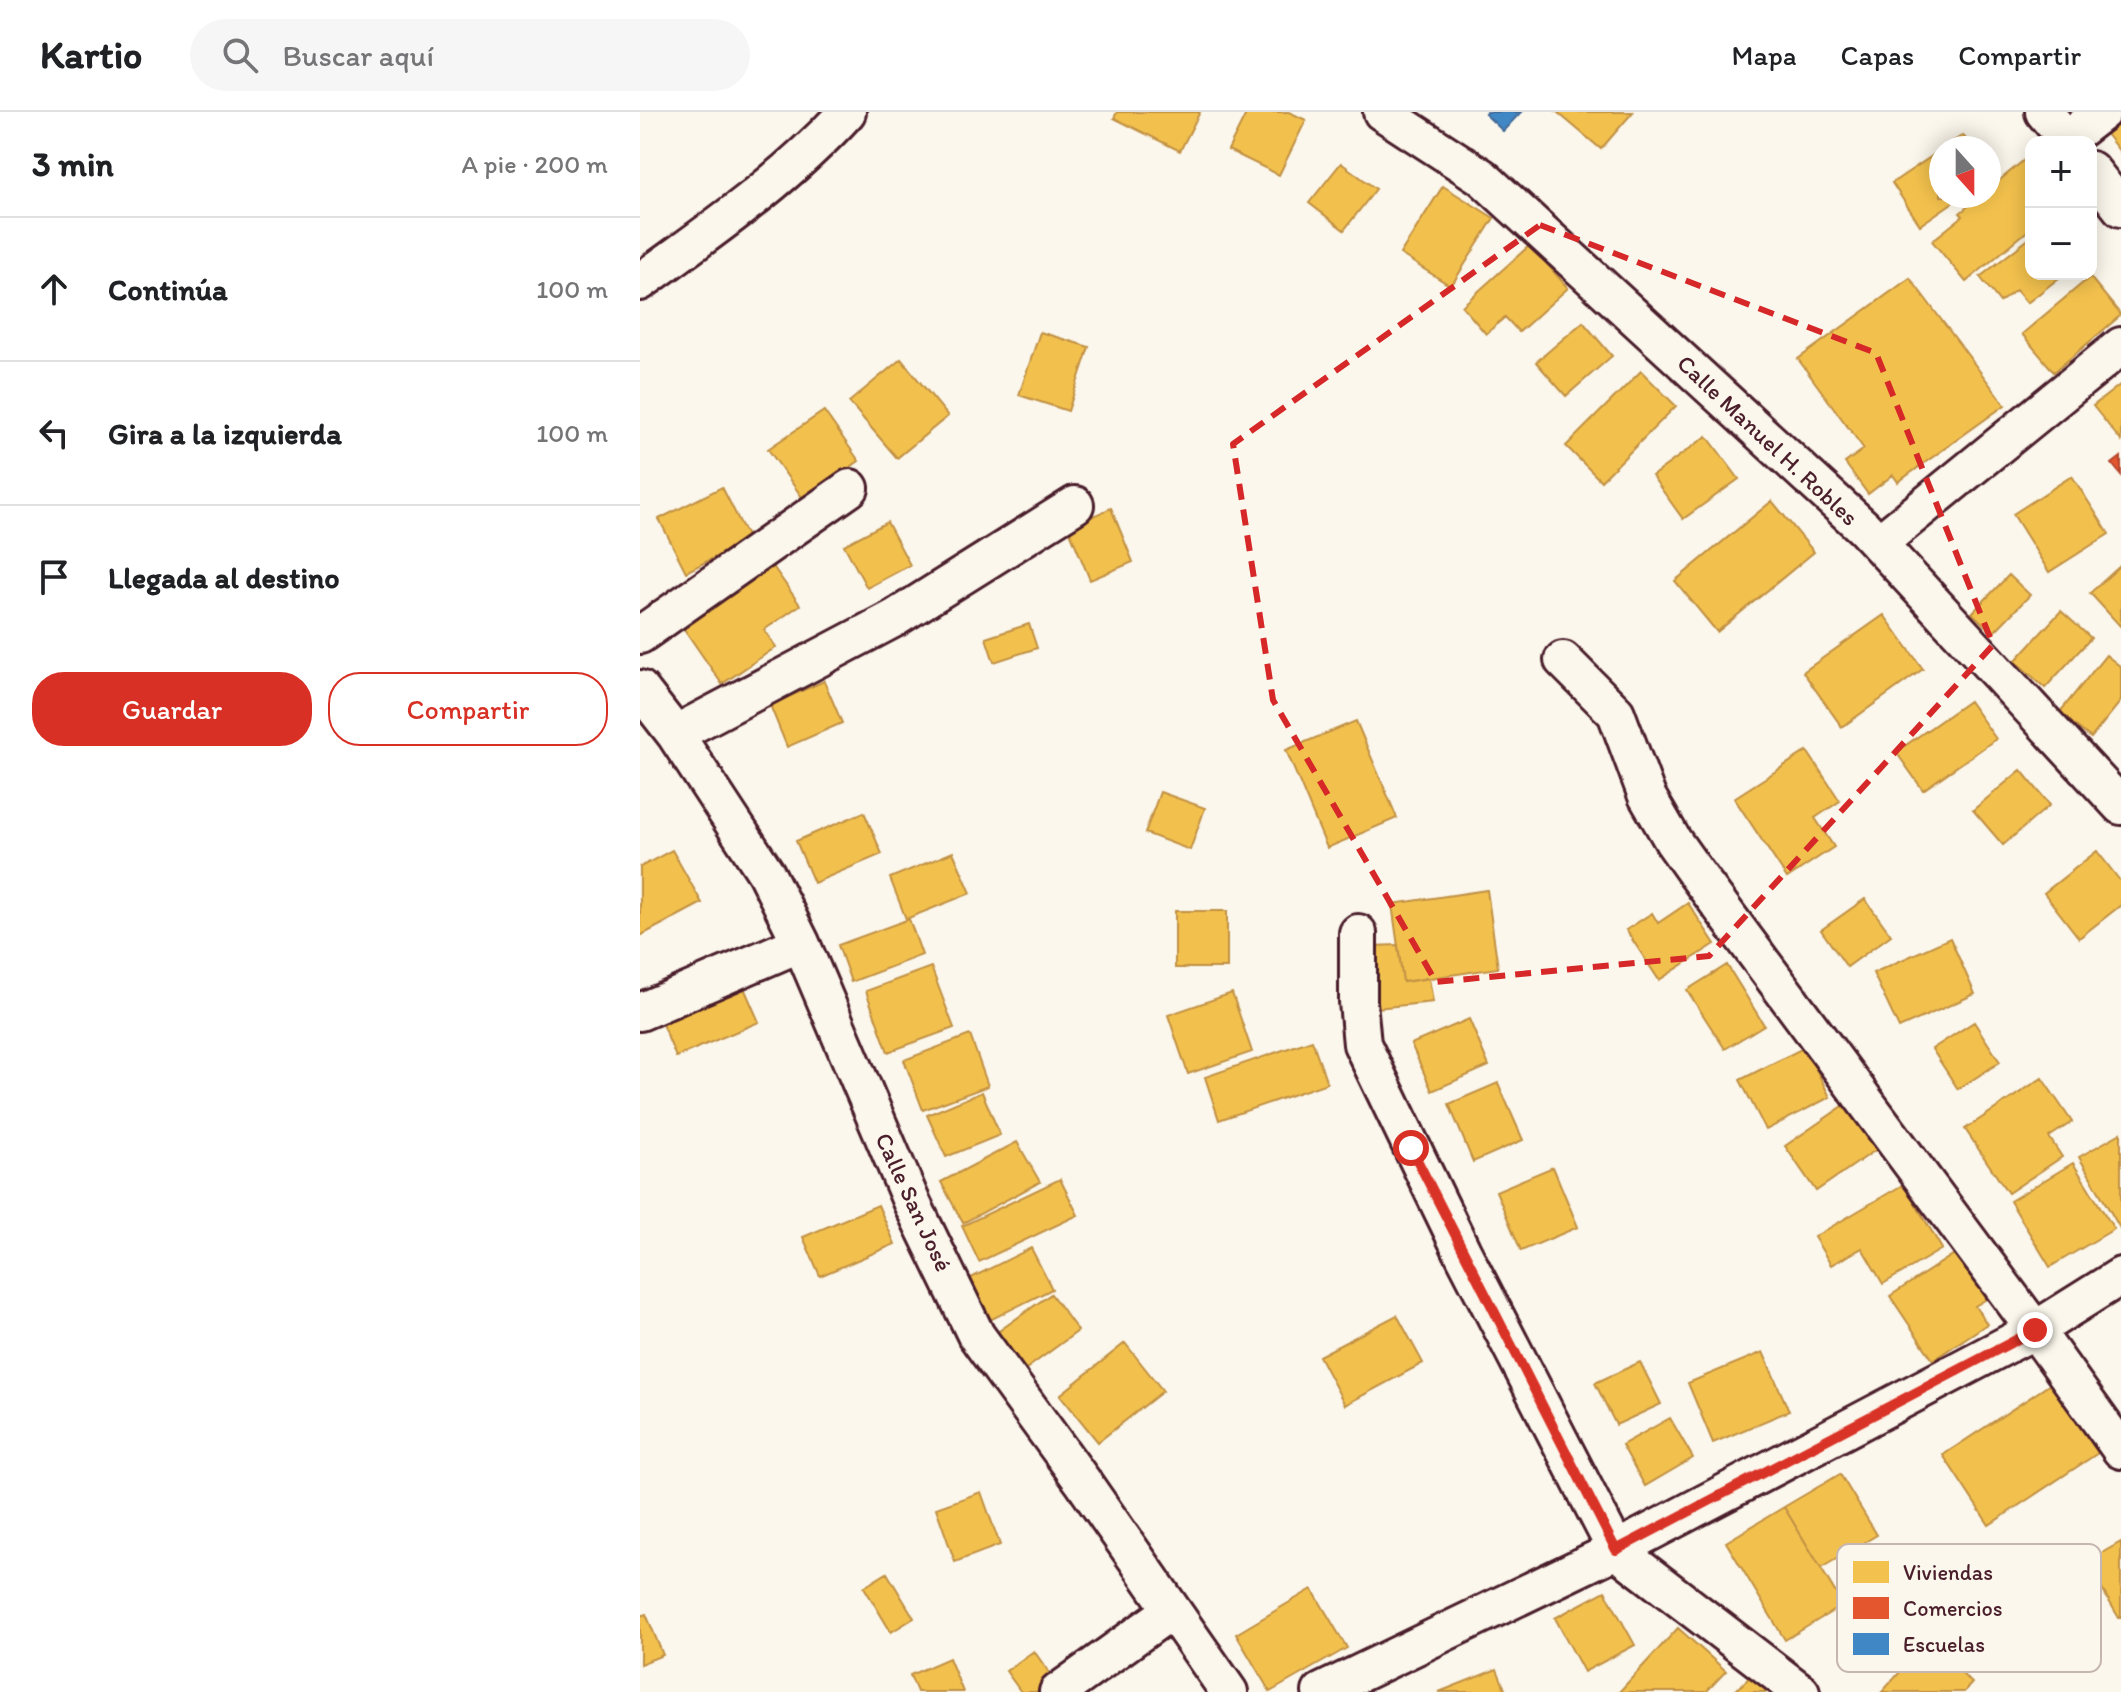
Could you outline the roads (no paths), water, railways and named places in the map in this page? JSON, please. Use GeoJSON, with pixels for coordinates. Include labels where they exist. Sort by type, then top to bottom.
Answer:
{"type":"FeatureCollection","features":[{"type":"Feature","properties":{"kind":"street"},"geometry":{"type":"LineString","coordinates":[[640,282],[788,172],[847,112]]}},
{"type":"Feature","properties":{"kind":"street","name":"Calle Manuel H. Robles"},"geometry":{"type":"LineString","coordinates":[[1382,112],[1482,177],[1879,543],[2121,806]]}},
{"type":"Feature","properties":{"kind":"street"},"geometry":{"type":"LineString","coordinates":[[2044,112],[2064,136]]}},
{"type":"Feature","properties":{"kind":"street"},"geometry":{"type":"LineString","coordinates":[[2074,136],[2102,112]]}},
{"type":"Feature","properties":{"kind":"street"},"geometry":{"type":"LineString","coordinates":[[2097,178],[2121,208]]}},
{"type":"Feature","properties":{"kind":"street"},"geometry":{"type":"LineString","coordinates":[[1879,543],[2121,346]]}},
{"type":"Feature","properties":{"kind":"street"},"geometry":{"type":"LineString","coordinates":[[640,635],[850,488]]}},
{"type":"Feature","properties":{"kind":"street"},"geometry":{"type":"LineString","coordinates":[[675,734],[895,618],[1075,505]]}},
{"type":"Feature","properties":{"kind":"street"},"geometry":{"type":"LineString","coordinates":[[1563,660],[1616,713],[1647,796],[1687,862],[2121,1450]]}},
{"type":"Feature","properties":{"kind":"street","name":"Calle San José"},"geometry":{"type":"LineString","coordinates":[[640,689],[675,734],[766,873],[801,943],[911,1201],[976,1335],[1229,1692]]}},
{"type":"Feature","properties":{"kind":"street"},"geometry":{"type":"LineString","coordinates":[[1358,933],[1358,1002],[1362,1044],[1462,1251],[1616,1550],[1801,1692]]}},
{"type":"Feature","properties":{"kind":"street"},"geometry":{"type":"LineString","coordinates":[[640,1012],[801,943]]}},
{"type":"Feature","properties":{"kind":"street"},"geometry":{"type":"LineString","coordinates":[[1321,1692],[1616,1550],[2035,1330],[2121,1276]]}},
{"type":"Feature","properties":{"kind":"street"},"geometry":{"type":"LineString","coordinates":[[1058,1692],[1172,1610]]}}]}
